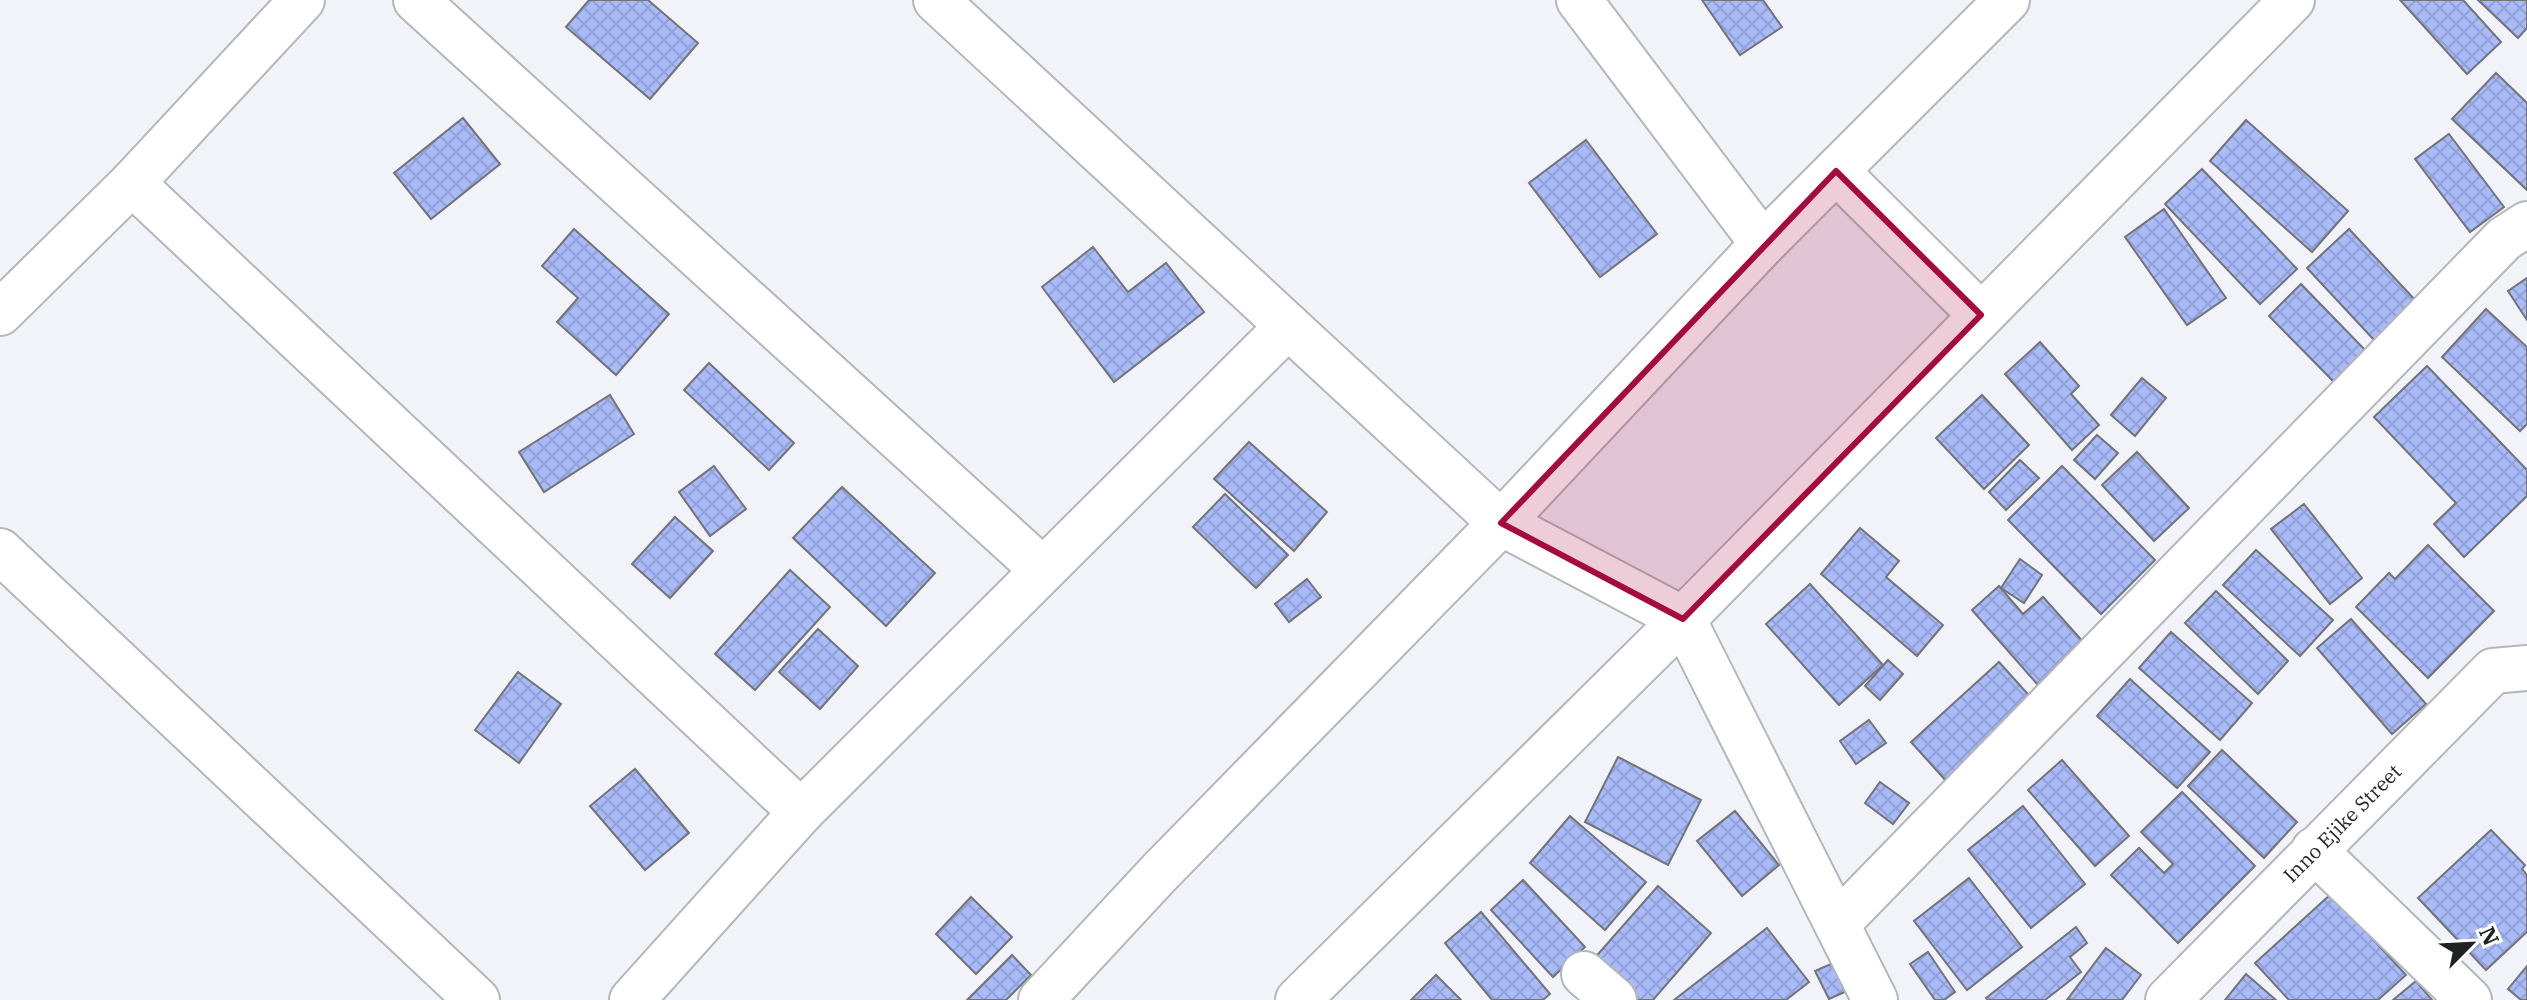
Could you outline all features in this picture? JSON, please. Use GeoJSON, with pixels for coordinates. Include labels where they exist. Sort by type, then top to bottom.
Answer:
{"type":"FeatureCollection","features":[{"type":"Feature","properties":{"kind":"street"},"geometry":{"type":"LineString","coordinates":[[0,313],[132,183],[302,0]]}},
{"type":"Feature","properties":{"kind":"street"},"geometry":{"type":"LineString","coordinates":[[416,0],[1043,570]]}},
{"type":"Feature","properties":{"kind":"street"},"geometry":{"type":"LineString","coordinates":[[936,0],[1501,523],[1683,619],[1875,1000]]}},
{"type":"Feature","properties":{"kind":"street"},"geometry":{"type":"LineString","coordinates":[[1580,0],[1763,244]]}},
{"type":"Feature","properties":{"kind":"street"},"geometry":{"type":"LineString","coordinates":[[1041,1000],[1159,873],[1501,523],[1763,244],[2007,0]]}},
{"type":"Feature","properties":{"kind":"street"},"geometry":{"type":"LineString","coordinates":[[1298,1000],[1683,619],[2292,0]]}},
{"type":"Feature","properties":{"kind":"street"},"geometry":{"type":"LineString","coordinates":[[1836,171],[1981,315]]}},
{"type":"Feature","properties":{"kind":"street"},"geometry":{"type":"LineString","coordinates":[[132,183],[801,812]]}},
{"type":"Feature","properties":{"kind":"street"},"geometry":{"type":"LineString","coordinates":[[1837,924],[2504,239],[2527,224]]}},
{"type":"Feature","properties":{"kind":"street"},"geometry":{"type":"LineString","coordinates":[[632,1000],[801,812],[1288,326]]}},
{"type":"Feature","properties":{"kind":"street"},"geometry":{"type":"LineString","coordinates":[[0,551],[477,1000]]}},
{"type":"Feature","properties":{"kind":"street","name":"Inno Ejike Street"},"geometry":{"type":"LineString","coordinates":[[2168,1000],[2493,671],[2527,668]]}},
{"type":"Feature","properties":{"kind":"street"},"geometry":{"type":"LineString","coordinates":[[2314,850],[2469,1000]]}},
{"type":"Feature","properties":{"kind":"highlighted area"},"geometry":{"type":"Polygon","coordinates":[[[1836,171],[1981,315],[1683,619],[1501,523],[1836,171]]]}},
{"type":"Feature","properties":{"kind":"building"},"geometry":{"type":"Polygon","coordinates":[[[589,0],[648,0],[698,43],[650,99],[566,27],[589,0]]]}},
{"type":"Feature","properties":{"kind":"building"},"geometry":{"type":"Polygon","coordinates":[[[1702,0],[1763,0],[1782,27],[1740,55],[1702,0]]]}},
{"type":"Feature","properties":{"kind":"building"},"geometry":{"type":"Polygon","coordinates":[[[2400,0],[2463,0],[2501,42],[2467,74],[2400,0]]]}},
{"type":"Feature","properties":{"kind":"building"},"geometry":{"type":"Polygon","coordinates":[[[2478,0],[2527,0],[2527,28],[2518,38],[2478,0]]]}},
{"type":"Feature","properties":{"kind":"building"},"geometry":{"type":"Polygon","coordinates":[[[2496,73],[2527,103],[2527,190],[2452,119],[2496,73]]]}},
{"type":"Feature","properties":{"kind":"building"},"geometry":{"type":"Polygon","coordinates":[[[463,118],[500,164],[431,219],[394,173],[463,118]]]}},
{"type":"Feature","properties":{"kind":"building"},"geometry":{"type":"Polygon","coordinates":[[[2246,120],[2348,211],[2312,252],[2210,161],[2246,120]]]}},
{"type":"Feature","properties":{"kind":"building"},"geometry":{"type":"Polygon","coordinates":[[[2449,134],[2504,207],[2470,232],[2415,159],[2449,134]]]}},
{"type":"Feature","properties":{"kind":"building"},"geometry":{"type":"Polygon","coordinates":[[[1586,140],[1657,234],[1600,277],[1529,183],[1586,140]]]}},
{"type":"Feature","properties":{"kind":"building"},"geometry":{"type":"Polygon","coordinates":[[[2202,169],[2297,269],[2260,304],[2165,204],[2202,169]]]}},
{"type":"Feature","properties":{"kind":"building"},"geometry":{"type":"Polygon","coordinates":[[[2164,209],[2226,298],[2187,325],[2125,237],[2164,209]]]}},
{"type":"Feature","properties":{"kind":"building"},"geometry":{"type":"Polygon","coordinates":[[[574,229],[669,314],[616,375],[557,322],[578,298],[542,266],[574,229]]]}},
{"type":"Feature","properties":{"kind":"building"},"geometry":{"type":"Polygon","coordinates":[[[2349,229],[2417,302],[2375,341],[2307,268],[2349,229]]]}},
{"type":"Feature","properties":{"kind":"building"},"geometry":{"type":"Polygon","coordinates":[[[1093,247],[1128,292],[1166,263],[1204,312],[1114,382],[1042,287],[1093,247]]]}},
{"type":"Feature","properties":{"kind":"building"},"geometry":{"type":"Polygon","coordinates":[[[2527,278],[2527,320],[2508,291],[2527,278]]]}},
{"type":"Feature","properties":{"kind":"building"},"geometry":{"type":"Polygon","coordinates":[[[2301,284],[2367,352],[2335,383],[2269,316],[2301,284]]]}},
{"type":"Feature","properties":{"kind":"building"},"geometry":{"type":"Polygon","coordinates":[[[2486,309],[2527,347],[2527,424],[2520,431],[2442,357],[2486,309]]]}},
{"type":"Feature","properties":{"kind":"building"},"geometry":{"type":"Polygon","coordinates":[[[2040,342],[2079,386],[2071,394],[2099,425],[2072,450],[2005,374],[2040,342]]]}},
{"type":"Feature","properties":{"kind":"building"},"geometry":{"type":"Polygon","coordinates":[[[709,363],[794,443],[769,470],[684,390],[709,363]]]}},
{"type":"Feature","properties":{"kind":"building"},"geometry":{"type":"Polygon","coordinates":[[[2427,366],[2527,470],[2527,496],[2464,557],[2434,524],[2456,503],[2374,417],[2427,366]]]}},
{"type":"Feature","properties":{"kind":"building"},"geometry":{"type":"Polygon","coordinates":[[[2142,378],[2166,398],[2135,436],[2111,415],[2142,378]]]}},
{"type":"Feature","properties":{"kind":"building"},"geometry":{"type":"Polygon","coordinates":[[[610,395],[634,434],[544,492],[519,452],[610,395]]]}},
{"type":"Feature","properties":{"kind":"building"},"geometry":{"type":"Polygon","coordinates":[[[1982,395],[2029,445],[1984,489],[1936,438],[1982,395]]]}},
{"type":"Feature","properties":{"kind":"building"},"geometry":{"type":"Polygon","coordinates":[[[2097,435],[2118,453],[2095,479],[2074,460],[2097,435]]]}},
{"type":"Feature","properties":{"kind":"building"},"geometry":{"type":"Polygon","coordinates":[[[1249,442],[1327,512],[1294,551],[1214,479],[1249,442]]]}},
{"type":"Feature","properties":{"kind":"building"},"geometry":{"type":"Polygon","coordinates":[[[2137,452],[2189,508],[2154,541],[2102,485],[2137,452]]]}},
{"type":"Feature","properties":{"kind":"building"},"geometry":{"type":"Polygon","coordinates":[[[2020,460],[2039,478],[2006,510],[1989,492],[2020,460]]]}},
{"type":"Feature","properties":{"kind":"building"},"geometry":{"type":"Polygon","coordinates":[[[714,466],[746,509],[710,536],[679,492],[714,466]]]}},
{"type":"Feature","properties":{"kind":"building"},"geometry":{"type":"Polygon","coordinates":[[[2062,466],[2155,560],[2101,614],[2008,520],[2062,466]]]}},
{"type":"Feature","properties":{"kind":"building"},"geometry":{"type":"Polygon","coordinates":[[[842,487],[935,573],[886,626],[793,538],[842,487]]]}},
{"type":"Feature","properties":{"kind":"building"},"geometry":{"type":"Polygon","coordinates":[[[1225,494],[1288,555],[1256,588],[1193,527],[1225,494]]]}},
{"type":"Feature","properties":{"kind":"building"},"geometry":{"type":"Polygon","coordinates":[[[2304,504],[2362,578],[2330,604],[2271,529],[2304,504]]]}},
{"type":"Feature","properties":{"kind":"building"},"geometry":{"type":"Polygon","coordinates":[[[675,517],[713,551],[670,598],[632,564],[675,517]]]}},
{"type":"Feature","properties":{"kind":"building"},"geometry":{"type":"Polygon","coordinates":[[[1860,528],[1899,561],[1886,577],[1943,625],[1917,656],[1821,574],[1860,528]]]}},
{"type":"Feature","properties":{"kind":"building"},"geometry":{"type":"Polygon","coordinates":[[[2428,545],[2494,611],[2428,678],[2356,607],[2389,573],[2395,579],[2428,545]]]}},
{"type":"Feature","properties":{"kind":"building"},"geometry":{"type":"Polygon","coordinates":[[[2256,550],[2333,620],[2300,656],[2223,585],[2256,550]]]}},
{"type":"Feature","properties":{"kind":"building"},"geometry":{"type":"Polygon","coordinates":[[[2020,559],[2042,575],[2024,603],[2001,588],[2020,559]]]}},
{"type":"Feature","properties":{"kind":"building"},"geometry":{"type":"Polygon","coordinates":[[[790,570],[830,607],[755,690],[715,654],[790,570]]]}},
{"type":"Feature","properties":{"kind":"building"},"geometry":{"type":"Polygon","coordinates":[[[1307,579],[1321,597],[1289,622],[1275,604],[1307,579]]]}},
{"type":"Feature","properties":{"kind":"building"},"geometry":{"type":"Polygon","coordinates":[[[1810,584],[1883,665],[1839,705],[1766,624],[1810,584]]]}},
{"type":"Feature","properties":{"kind":"building"},"geometry":{"type":"Polygon","coordinates":[[[1999,586],[2023,614],[2043,597],[2085,644],[2038,685],[1972,610],[1999,586]]]}},
{"type":"Feature","properties":{"kind":"building"},"geometry":{"type":"Polygon","coordinates":[[[2216,591],[2288,661],[2258,694],[2185,623],[2216,591]]]}},
{"type":"Feature","properties":{"kind":"building"},"geometry":{"type":"Polygon","coordinates":[[[2351,619],[2426,704],[2392,734],[2317,648],[2351,619]]]}},
{"type":"Feature","properties":{"kind":"building"},"geometry":{"type":"Polygon","coordinates":[[[818,629],[858,666],[820,709],[779,672],[818,629]]]}},
{"type":"Feature","properties":{"kind":"building"},"geometry":{"type":"Polygon","coordinates":[[[2171,632],[2252,703],[2220,740],[2139,668],[2171,632]]]}},
{"type":"Feature","properties":{"kind":"building"},"geometry":{"type":"Polygon","coordinates":[[[1888,660],[1903,674],[1880,700],[1865,686],[1888,660]]]}},
{"type":"Feature","properties":{"kind":"building"},"geometry":{"type":"Polygon","coordinates":[[[1999,662],[2035,702],[1947,782],[1911,742],[1999,662]]]}},
{"type":"Feature","properties":{"kind":"building"},"geometry":{"type":"Polygon","coordinates":[[[518,672],[561,704],[519,763],[475,730],[518,672]]]}},
{"type":"Feature","properties":{"kind":"building"},"geometry":{"type":"Polygon","coordinates":[[[2130,679],[2210,752],[2177,788],[2097,716],[2130,679]]]}},
{"type":"Feature","properties":{"kind":"building"},"geometry":{"type":"Polygon","coordinates":[[[1869,720],[1886,743],[1856,764],[1840,741],[1869,720]]]}},
{"type":"Feature","properties":{"kind":"building"},"geometry":{"type":"Polygon","coordinates":[[[2222,750],[2297,822],[2264,858],[2188,786],[2222,750]]]}},
{"type":"Feature","properties":{"kind":"building"},"geometry":{"type":"Polygon","coordinates":[[[1618,757],[1701,800],[1668,865],[1585,822],[1618,757]]]}},
{"type":"Feature","properties":{"kind":"building"},"geometry":{"type":"Polygon","coordinates":[[[2062,760],[2129,836],[2095,866],[2028,790],[2062,760]]]}},
{"type":"Feature","properties":{"kind":"building"},"geometry":{"type":"Polygon","coordinates":[[[635,769],[689,833],[645,870],[590,806],[635,769]]]}},
{"type":"Feature","properties":{"kind":"building"},"geometry":{"type":"Polygon","coordinates":[[[1880,782],[1909,803],[1893,824],[1865,803],[1880,782]]]}},
{"type":"Feature","properties":{"kind":"building"},"geometry":{"type":"Polygon","coordinates":[[[2182,792],[2255,866],[2178,943],[2111,875],[2139,848],[2164,873],[2173,864],[2141,832],[2182,792]]]}},
{"type":"Feature","properties":{"kind":"building"},"geometry":{"type":"Polygon","coordinates":[[[2023,806],[2085,884],[2031,928],[1968,850],[2023,806]]]}},
{"type":"Feature","properties":{"kind":"building"},"geometry":{"type":"Polygon","coordinates":[[[1735,811],[1779,865],[1742,896],[1697,841],[1735,811]]]}},
{"type":"Feature","properties":{"kind":"building"},"geometry":{"type":"Polygon","coordinates":[[[1570,816],[1646,882],[1605,930],[1530,863],[1570,816]]]}},
{"type":"Feature","properties":{"kind":"building"},"geometry":{"type":"Polygon","coordinates":[[[2491,830],[2525,865],[2522,869],[2527,875],[2527,932],[2486,970],[2418,898],[2491,830]]]}},
{"type":"Feature","properties":{"kind":"building"},"geometry":{"type":"Polygon","coordinates":[[[1969,878],[2022,947],[1967,990],[1914,921],[1969,878]]]}},
{"type":"Feature","properties":{"kind":"building"},"geometry":{"type":"Polygon","coordinates":[[[1523,880],[1585,947],[1553,977],[1491,910],[1523,880]]]}},
{"type":"Feature","properties":{"kind":"building"},"geometry":{"type":"Polygon","coordinates":[[[1658,886],[1711,933],[1653,1000],[1636,1000],[1592,961],[1658,886]]]}},
{"type":"Feature","properties":{"kind":"building"},"geometry":{"type":"Polygon","coordinates":[[[2331,894],[2406,975],[2378,1000],[2289,1000],[2255,963],[2331,894]]]}},
{"type":"Feature","properties":{"kind":"building"},"geometry":{"type":"Polygon","coordinates":[[[971,897],[1012,937],[976,974],[936,934],[971,897]]]}},
{"type":"Feature","properties":{"kind":"building"},"geometry":{"type":"Polygon","coordinates":[[[1481,912],[1550,994],[1543,1000],[1492,1000],[1445,943],[1481,912]]]}},
{"type":"Feature","properties":{"kind":"building"},"geometry":{"type":"Polygon","coordinates":[[[2076,927],[2087,943],[2070,957],[2081,972],[2045,1000],[1986,998],[2076,927]]]}},
{"type":"Feature","properties":{"kind":"building"},"geometry":{"type":"Polygon","coordinates":[[[1767,928],[1809,982],[1786,1000],[1674,1000],[1767,928]]]}},
{"type":"Feature","properties":{"kind":"building"},"geometry":{"type":"Polygon","coordinates":[[[2106,948],[2141,975],[2122,1000],[2067,1000],[2106,948]]]}},
{"type":"Feature","properties":{"kind":"building"},"geometry":{"type":"Polygon","coordinates":[[[1928,952],[1955,992],[1944,1000],[1935,1000],[1910,964],[1928,952]]]}},
{"type":"Feature","properties":{"kind":"building"},"geometry":{"type":"Polygon","coordinates":[[[1012,955],[1031,975],[1006,1000],[967,1000],[1012,955]]]}},
{"type":"Feature","properties":{"kind":"building"},"geometry":{"type":"Polygon","coordinates":[[[1833,963],[1847,991],[1829,999],[1815,971],[1833,963]]]}},
{"type":"Feature","properties":{"kind":"building"},"geometry":{"type":"Polygon","coordinates":[[[2527,966],[2527,1000],[2521,1000],[2508,989],[2527,966]]]}},
{"type":"Feature","properties":{"kind":"building"},"geometry":{"type":"Polygon","coordinates":[[[2246,974],[2276,1000],[2225,1000],[2246,974]]]}},
{"type":"Feature","properties":{"kind":"building"},"geometry":{"type":"Polygon","coordinates":[[[1436,975],[1461,1000],[1411,1000],[1436,975]]]}},
{"type":"Feature","properties":{"kind":"building"},"geometry":{"type":"Polygon","coordinates":[[[2416,981],[2432,1000],[2393,1000],[2416,981]]]}}]}
